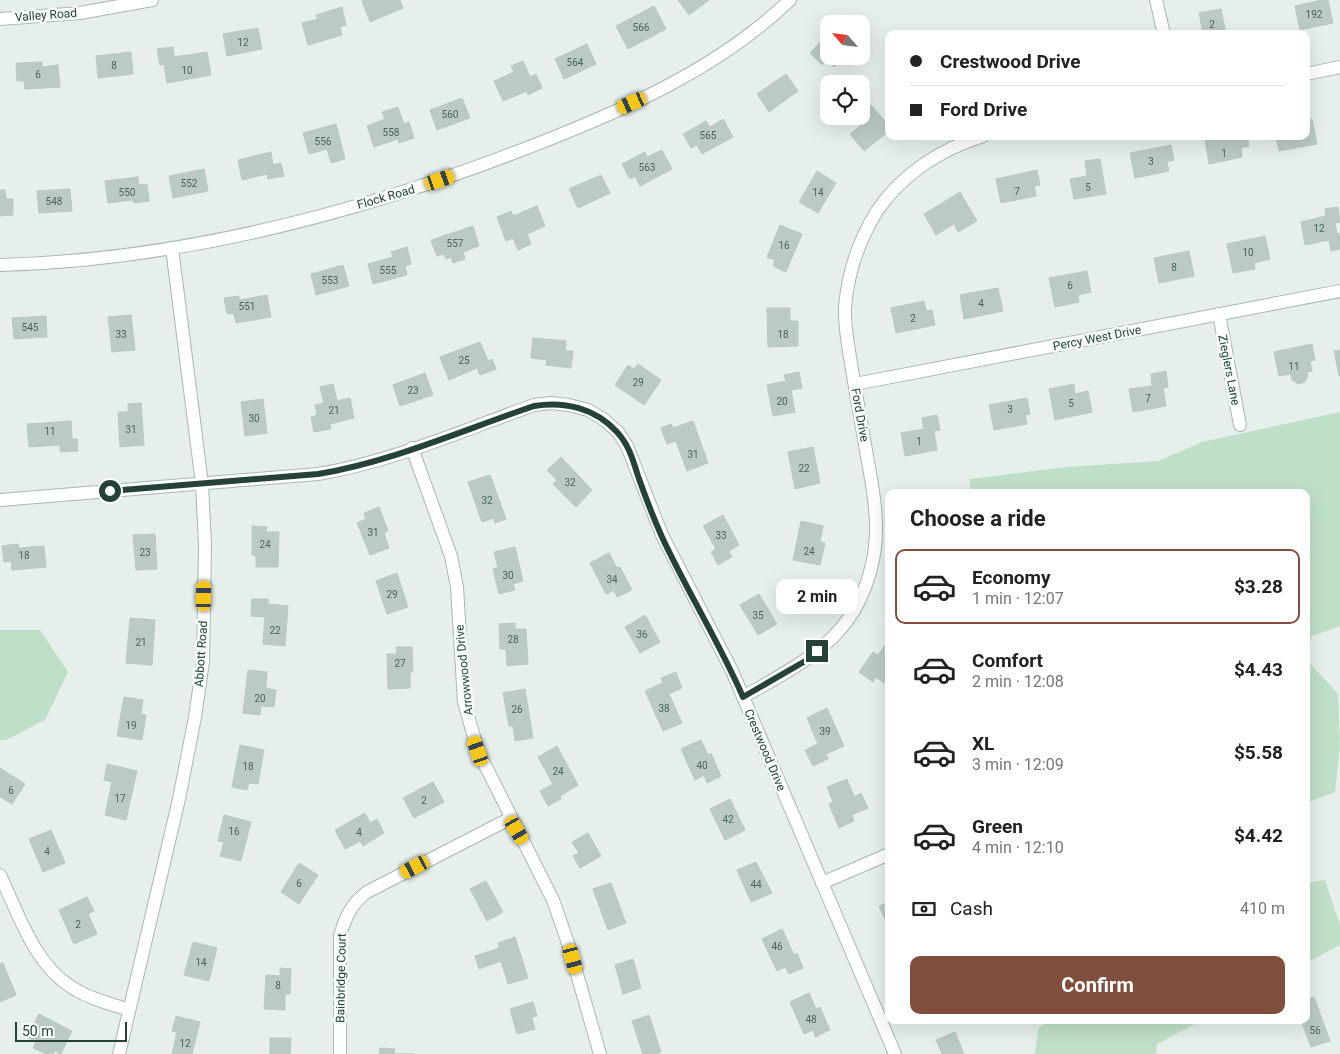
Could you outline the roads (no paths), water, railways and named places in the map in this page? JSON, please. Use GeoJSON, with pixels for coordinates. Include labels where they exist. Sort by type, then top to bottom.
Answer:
{"type":"FeatureCollection","features":[{"type":"Feature","properties":{"kind":"street","name":"Valley Road"},"geometry":{"type":"LineString","coordinates":[[0,19],[80,13],[130,2],[152,0]]}},
{"type":"Feature","properties":{"kind":"street","name":"Flock Road"},"geometry":{"type":"LineString","coordinates":[[0,265],[87,259],[172,248],[248,233],[337,212],[434,183],[568,132],[632,103],[726,53],[790,0]]}},
{"type":"Feature","properties":{"kind":"street"},"geometry":{"type":"LineString","coordinates":[[1156,0],[1163,30]]}},
{"type":"Feature","properties":{"kind":"street"},"geometry":{"type":"LineString","coordinates":[[1310,73],[1340,67]]}},
{"type":"Feature","properties":{"kind":"street","name":"Ford Drive"},"geometry":{"type":"LineString","coordinates":[[743,697],[807,660],[827,643],[844,624],[857,604],[869,578],[875,553],[877,510],[845,330],[845,308],[851,270],[867,227],[883,203],[920,166],[942,152],[973,140]]}},
{"type":"Feature","properties":{"kind":"street","name":"Abbott Road"},"geometry":{"type":"LineString","coordinates":[[119,1054],[179,799],[195,717],[203,662],[205,545],[202,484],[172,248]]}},
{"type":"Feature","properties":{"kind":"street","name":"Percy West Drive"},"geometry":{"type":"LineString","coordinates":[[854,384],[1340,291]]}},
{"type":"Feature","properties":{"kind":"street","name":"Zieglers Lane"},"geometry":{"type":"LineString","coordinates":[[1219,314],[1240,425]]}},
{"type":"Feature","properties":{"kind":"street","name":"Crestwood Drive"},"geometry":{"type":"LineString","coordinates":[[0,500],[347,470],[534,406],[551,403],[588,410],[603,419],[618,432],[627,446],[662,536],[714,633],[895,1054]]}},
{"type":"Feature","properties":{"kind":"street","name":"Arrowwood Drive"},"geometry":{"type":"LineString","coordinates":[[412,448],[451,556],[457,587],[464,702],[470,727],[478,751],[553,900],[568,943],[600,1054]]}},
{"type":"Feature","properties":{"kind":"street","name":"Bainbridge Court"},"geometry":{"type":"LineString","coordinates":[[340,1054],[340,936],[344,920],[352,907],[367,892],[511,818]]}},
{"type":"Feature","properties":{"kind":"street"},"geometry":{"type":"LineString","coordinates":[[822,883],[885,856]]}},
{"type":"Feature","properties":{"kind":"street"},"geometry":{"type":"LineString","coordinates":[[0,875],[33,946],[48,968],[63,982],[79,992],[129,1010]]}}]}
